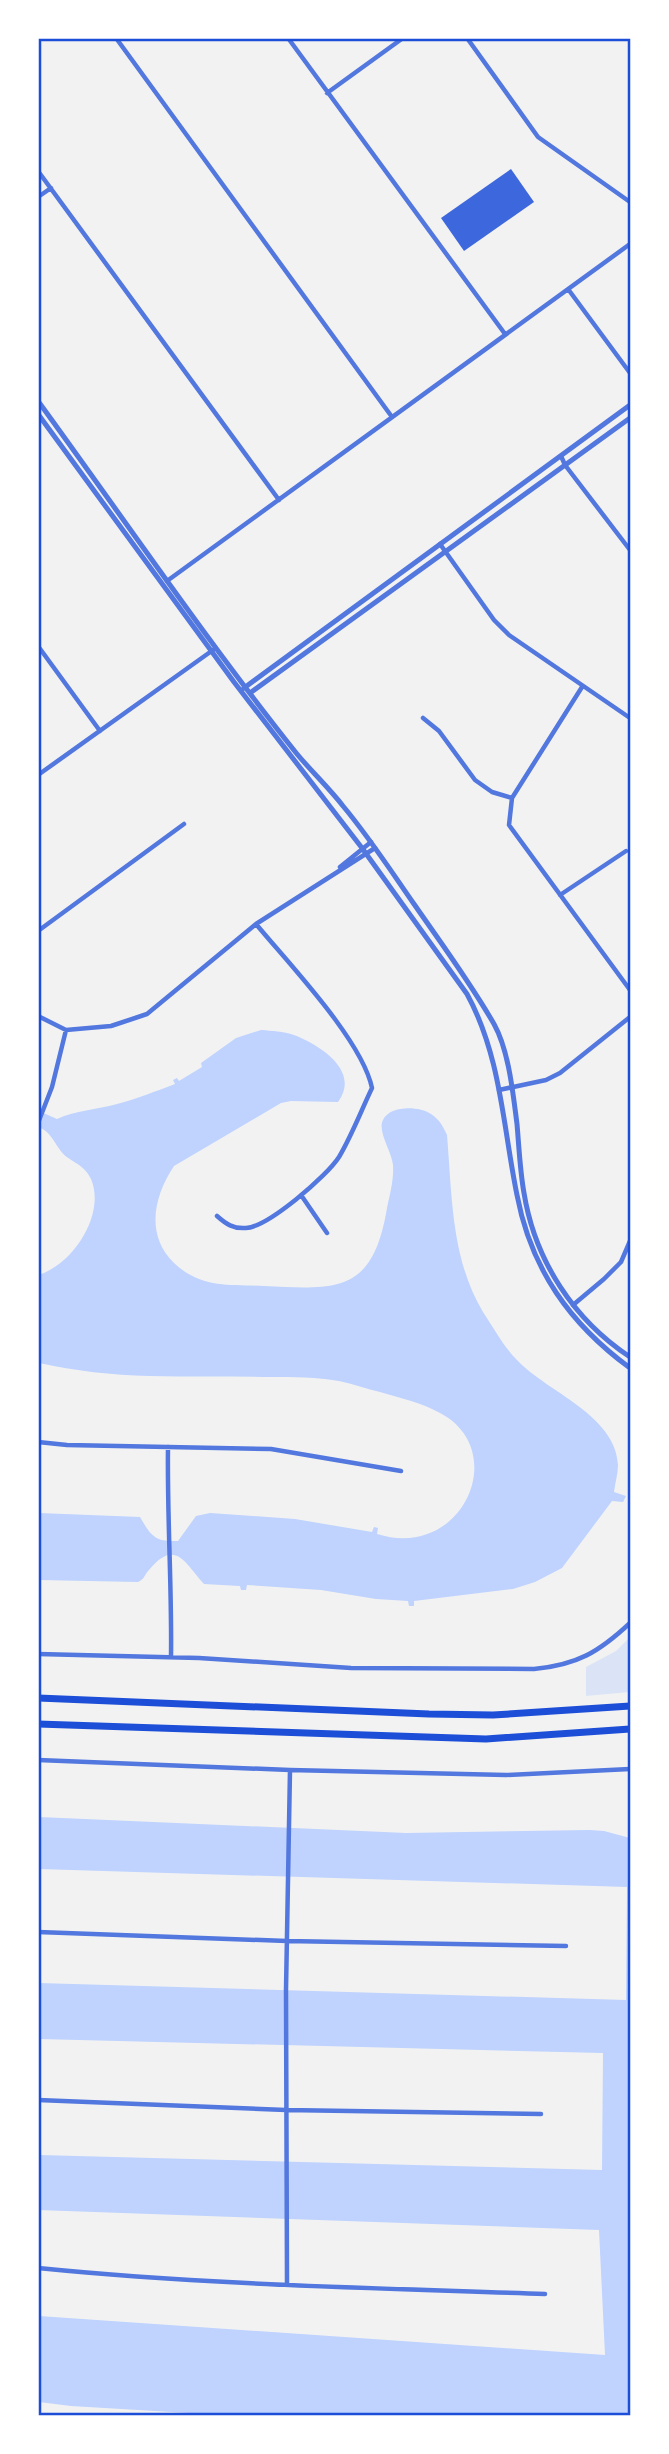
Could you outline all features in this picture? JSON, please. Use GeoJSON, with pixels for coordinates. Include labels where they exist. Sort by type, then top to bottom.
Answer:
{"type":"FeatureCollection","features":[{"type":"Feature","properties":{"kind":"highway"},"geometry":{"type":"LineString","coordinates":[[38,1698],[429,1714],[493,1714],[631,1706]]}},
{"type":"Feature","properties":{"kind":"highway"},"geometry":{"type":"LineString","coordinates":[[38,1724],[486,1739],[631,1729]]}},
{"type":"Feature","properties":{"kind":"street"},"geometry":{"type":"LineString","coordinates":[[116,38],[391,418]]}},
{"type":"Feature","properties":{"kind":"street"},"geometry":{"type":"LineString","coordinates":[[288,38],[506,334]]}},
{"type":"Feature","properties":{"kind":"street"},"geometry":{"type":"LineString","coordinates":[[327,93],[403,38]]}},
{"type":"Feature","properties":{"kind":"street"},"geometry":{"type":"LineString","coordinates":[[467,38],[538,137],[631,202]]}},
{"type":"Feature","properties":{"kind":"street"},"geometry":{"type":"LineString","coordinates":[[38,171],[279,500]]}},
{"type":"Feature","properties":{"kind":"street"},"geometry":{"type":"LineString","coordinates":[[38,197],[51,188]]}},
{"type":"Feature","properties":{"kind":"street"},"geometry":{"type":"LineString","coordinates":[[162,584],[631,244]]}},
{"type":"Feature","properties":{"kind":"street"},"geometry":{"type":"LineString","coordinates":[[568,289],[631,373]]}},
{"type":"Feature","properties":{"kind":"street"},"geometry":{"type":"LineString","coordinates":[[38,401],[168,580],[214,650]]}},
{"type":"Feature","properties":{"kind":"street"},"geometry":{"type":"LineString","coordinates":[[246,691],[257,677],[631,405]]}},
{"type":"Feature","properties":{"kind":"street"},"geometry":{"type":"LineString","coordinates":[[38,414],[162,584],[246,691],[467,994],[481,1020],[491,1051],[517,1197],[531,1245],[551,1287],[611,1354],[631,1368]]}},
{"type":"Feature","properties":{"kind":"street"},"geometry":{"type":"LineString","coordinates":[[246,691],[631,418]]}},
{"type":"Feature","properties":{"kind":"street"},"geometry":{"type":"LineString","coordinates":[[561,456],[565,465],[631,550]]}},
{"type":"Feature","properties":{"kind":"street"},"geometry":{"type":"LineString","coordinates":[[440,544],[494,620],[509,635],[631,718]]}},
{"type":"Feature","properties":{"kind":"street"},"geometry":{"type":"LineString","coordinates":[[38,646],[100,731]]}},
{"type":"Feature","properties":{"kind":"street"},"geometry":{"type":"LineString","coordinates":[[38,775],[214,650]]}},
{"type":"Feature","properties":{"kind":"street"},"geometry":{"type":"LineString","coordinates":[[582,687],[512,798],[509,825],[631,990]]}},
{"type":"Feature","properties":{"kind":"street"},"geometry":{"type":"LineString","coordinates":[[246,691],[342,804],[373,845],[495,1026],[513,1088],[524,1195],[537,1243],[570,1307],[614,1346],[631,1357]]}},
{"type":"Feature","properties":{"kind":"street"},"geometry":{"type":"LineString","coordinates":[[423,718],[439,731],[475,780],[492,792],[512,798]]}},
{"type":"Feature","properties":{"kind":"street"},"geometry":{"type":"LineString","coordinates":[[38,932],[184,824]]}},
{"type":"Feature","properties":{"kind":"street"},"geometry":{"type":"LineString","coordinates":[[38,1016],[66,1030],[111,1026],[147,1014],[256,925],[373,845]]}},
{"type":"Feature","properties":{"kind":"street"},"geometry":{"type":"LineString","coordinates":[[560,895],[626,850]]}},
{"type":"Feature","properties":{"kind":"street"},"geometry":{"type":"LineString","coordinates":[[218,1216],[235,1228],[256,1227],[301,1195],[339,1156],[372,1088],[362,1060],[331,1015],[256,925]]}},
{"type":"Feature","properties":{"kind":"street"},"geometry":{"type":"LineString","coordinates":[[499,1090],[546,1080],[560,1073],[631,1017]]}},
{"type":"Feature","properties":{"kind":"street"},"geometry":{"type":"LineString","coordinates":[[38,1123],[52,1087],[66,1030]]}},
{"type":"Feature","properties":{"kind":"street"},"geometry":{"type":"LineString","coordinates":[[301,1195],[327,1233]]}},
{"type":"Feature","properties":{"kind":"street"},"geometry":{"type":"LineString","coordinates":[[570,1307],[621,1262],[631,1241]]}},
{"type":"Feature","properties":{"kind":"street"},"geometry":{"type":"LineString","coordinates":[[38,1442],[67,1446],[271,1449],[401,1471]]}},
{"type":"Feature","properties":{"kind":"street"},"geometry":{"type":"LineString","coordinates":[[167,1447],[167,1508],[172,1586],[171,1657]]}},
{"type":"Feature","properties":{"kind":"street"},"geometry":{"type":"LineString","coordinates":[[38,1654],[171,1657],[351,1668],[534,1669],[559,1666],[589,1656],[609,1643],[631,1623]]}},
{"type":"Feature","properties":{"kind":"street"},"geometry":{"type":"LineString","coordinates":[[38,1760],[506,1775],[631,1769]]}},
{"type":"Feature","properties":{"kind":"street"},"geometry":{"type":"LineString","coordinates":[[286,2285],[286,1990],[290,1770]]}},
{"type":"Feature","properties":{"kind":"street"},"geometry":{"type":"LineString","coordinates":[[38,1932],[287,1941],[566,1946]]}},
{"type":"Feature","properties":{"kind":"street"},"geometry":{"type":"LineString","coordinates":[[38,2100],[286,2110],[541,2114]]}},
{"type":"Feature","properties":{"kind":"street"},"geometry":{"type":"LineString","coordinates":[[38,2268],[286,2285],[545,2294]]}},
{"type":"Feature","properties":{"kind":"shaded area"},"geometry":{"type":"Polygon","coordinates":[[[630,1637],[630,1692],[586,1696],[586,1667],[616,1651],[630,1637]]]}},
{"type":"Feature","properties":{"kind":"water"},"geometry":{"type":"Polygon","coordinates":[[[261,1030],[294,1035],[325,1052],[341,1070],[344,1091],[338,1102],[281,1103],[174,1166],[161,1190],[156,1215],[156,1228],[165,1252],[184,1271],[216,1284],[313,1287],[348,1280],[362,1271],[381,1236],[393,1165],[383,1136],[383,1120],[392,1112],[405,1108],[419,1109],[434,1116],[447,1135],[455,1226],[472,1292],[503,1343],[517,1360],[593,1418],[606,1432],[614,1447],[618,1465],[614,1492],[626,1496],[623,1502],[612,1501],[562,1568],[535,1582],[513,1589],[414,1601],[414,1606],[409,1606],[408,1601],[321,1590],[247,1585],[246,1590],[241,1590],[240,1586],[204,1584],[186,1563],[174,1555],[158,1560],[138,1582],[39,1580],[39,1513],[140,1517],[154,1536],[170,1541],[178,1541],[196,1516],[210,1513],[295,1519],[372,1532],[374,1527],[378,1528],[377,1534],[407,1538],[433,1532],[453,1517],[467,1498],[474,1475],[472,1451],[461,1430],[440,1413],[411,1401],[344,1382],[322,1379],[107,1374],[39,1363],[38,1275],[63,1261],[83,1236],[94,1207],[94,1193],[88,1173],[63,1154],[49,1134],[39,1127],[39,1111],[57,1119],[146,1095],[175,1084],[173,1080],[177,1078],[179,1081],[202,1067],[201,1063],[236,1038],[261,1030]]]}},
{"type":"Feature","properties":{"kind":"water"},"geometry":{"type":"Polygon","coordinates":[[[39,1817],[406,1833],[590,1830],[630,1838],[630,2415],[239,2416],[39,2402],[39,2316],[605,2355],[599,2230],[38,2210],[39,2155],[602,2170],[603,2053],[39,2039],[38,1983],[626,2000],[627,1887],[39,1869],[39,1817]]]}},
{"type":"Feature","properties":{"kind":"building"},"geometry":{"type":"Polygon","coordinates":[[[511,169],[534,202],[464,251],[441,218],[511,169]]]}}]}
